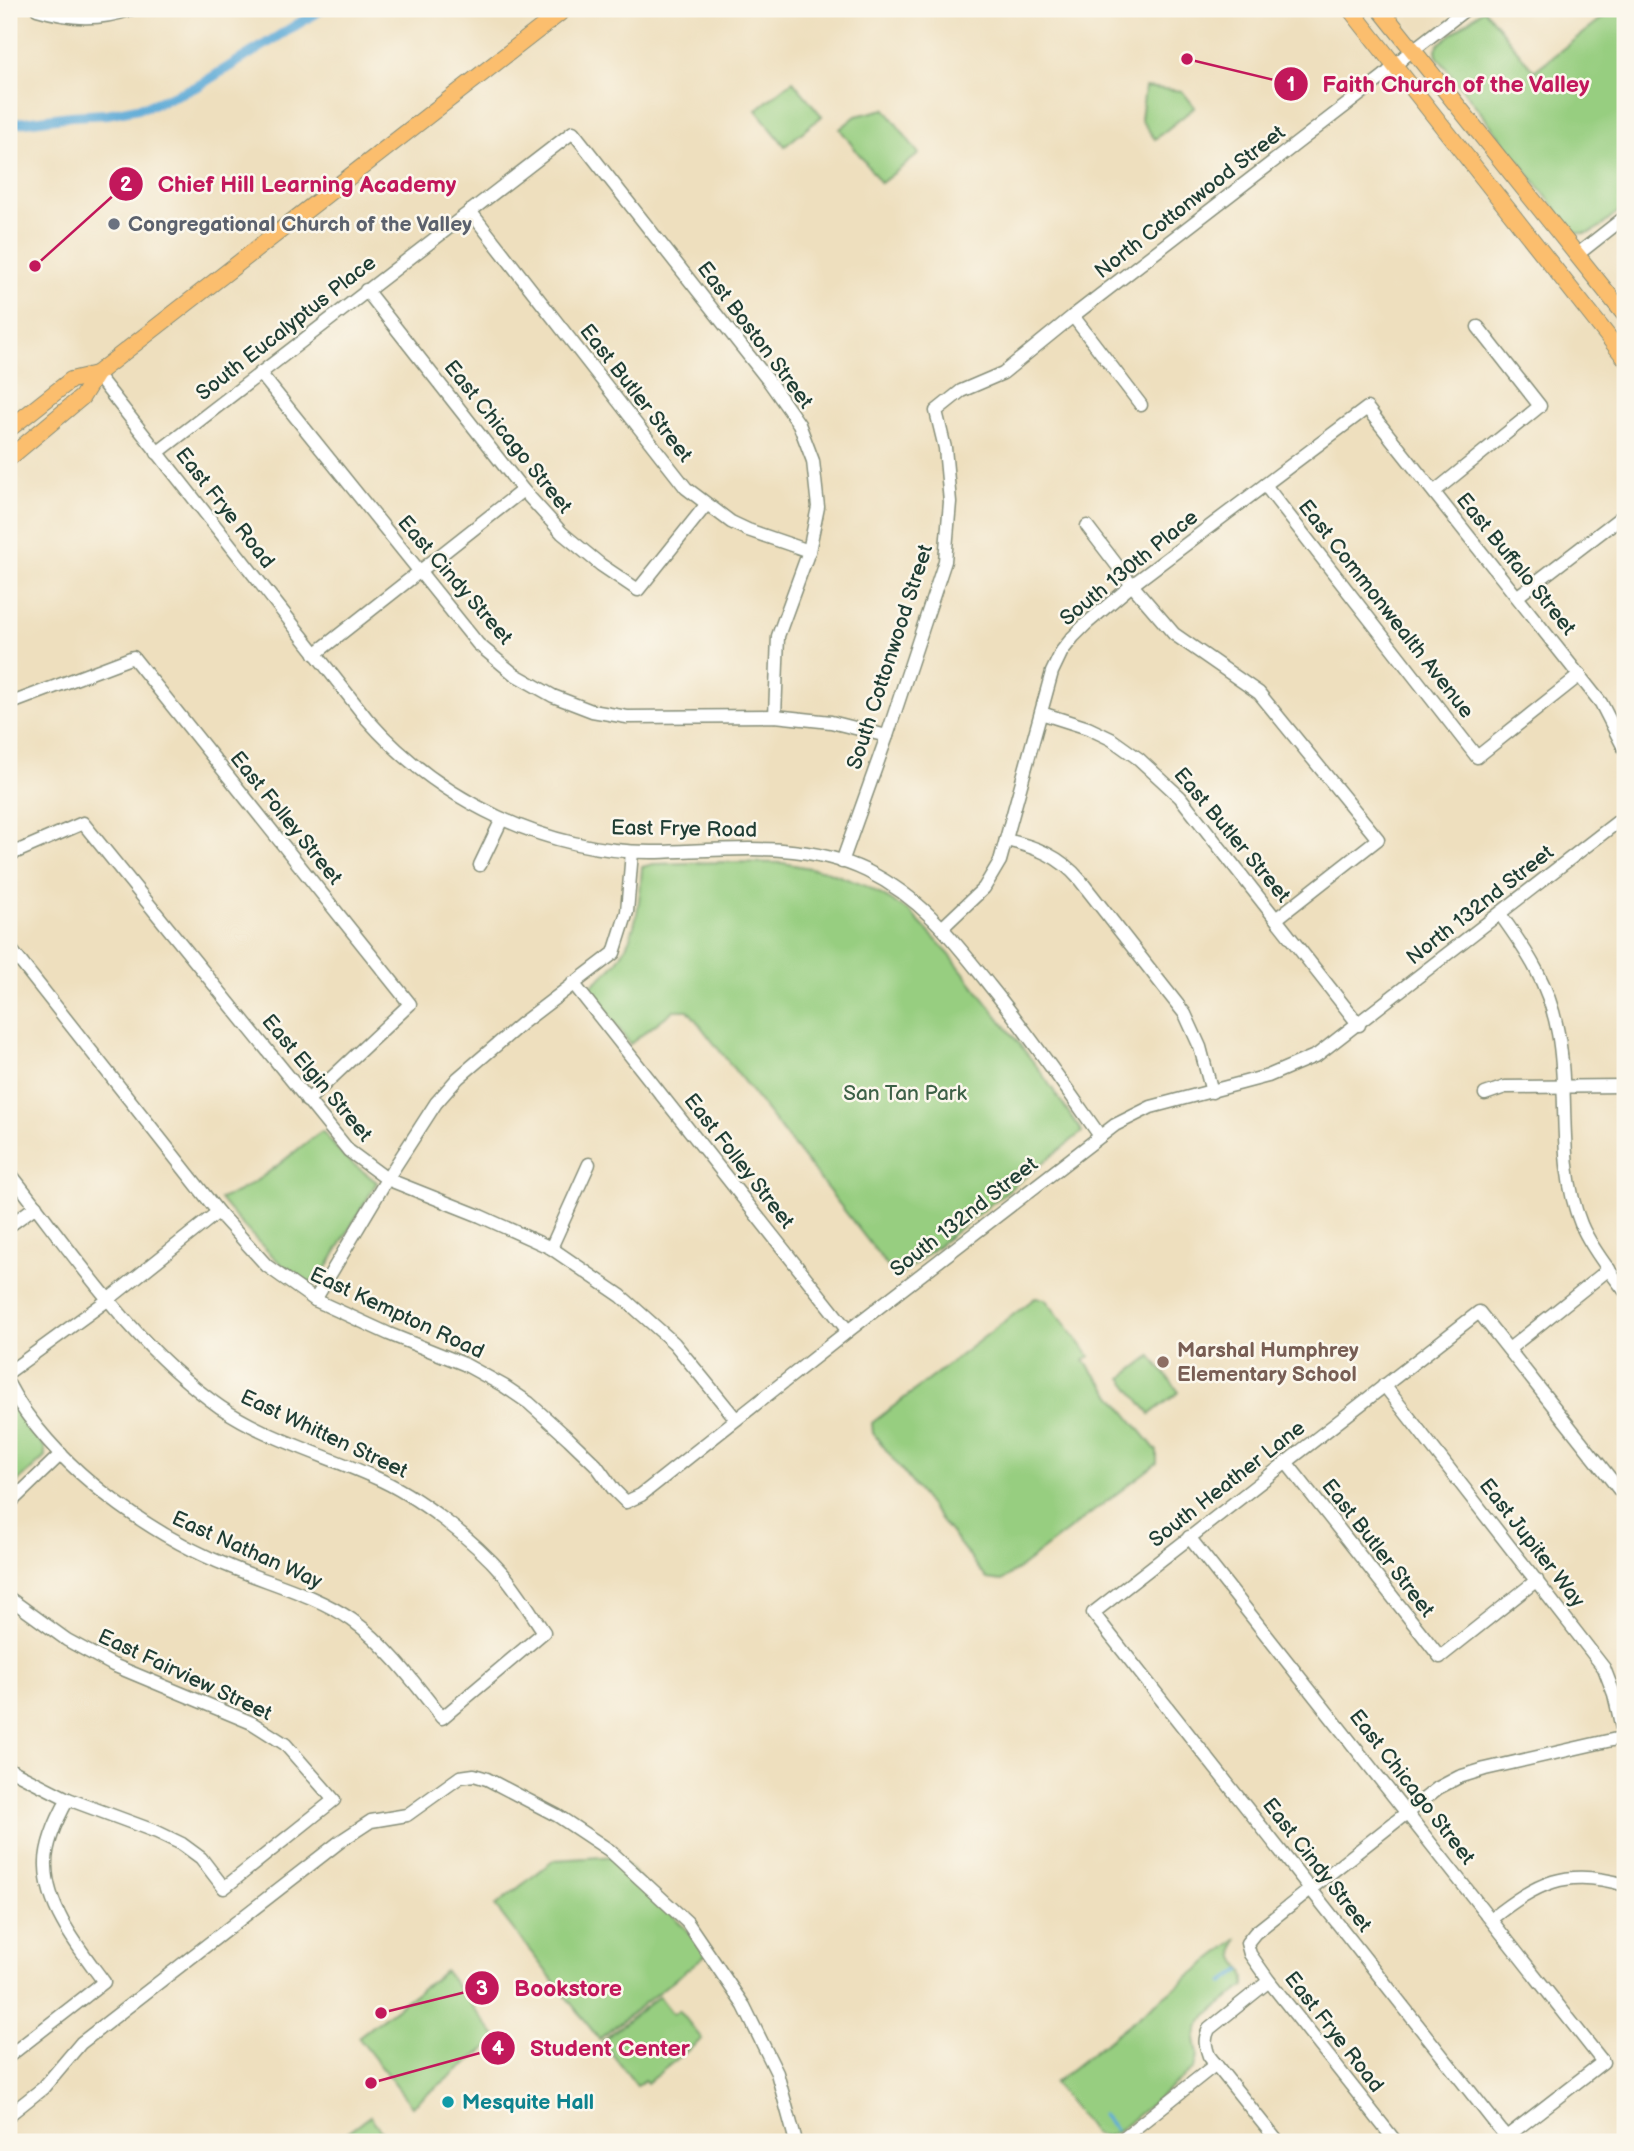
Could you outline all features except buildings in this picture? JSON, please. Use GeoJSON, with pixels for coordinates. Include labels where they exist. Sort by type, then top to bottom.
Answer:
{"type":"FeatureCollection","features":[{"type":"Feature","properties":{"kind":"main road"},"geometry":{"type":"LineString","coordinates":[[9,458],[82,397],[96,374],[565,9]]}},
{"type":"Feature","properties":{"kind":"main road"},"geometry":{"type":"LineString","coordinates":[[1350,9],[1625,358]]}},
{"type":"Feature","properties":{"kind":"main road"},"geometry":{"type":"LineString","coordinates":[[1380,9],[1625,315]]}},
{"type":"Feature","properties":{"kind":"main road"},"geometry":{"type":"LineString","coordinates":[[33,438],[14,425],[71,380],[96,374]]}},
{"type":"Feature","properties":{"kind":"street"},"geometry":{"type":"LineString","coordinates":[[37,9],[88,19],[132,9]]}},
{"type":"Feature","properties":{"kind":"street","name":"North Cottonwood Street"},"geometry":{"type":"LineString","coordinates":[[1003,373],[1466,9]]}},
{"type":"Feature","properties":{"kind":"street","name":"South Eucalyptus Place"},"geometry":{"type":"LineString","coordinates":[[157,453],[573,132]]}},
{"type":"Feature","properties":{"kind":"street","name":"East Boston Street"},"geometry":{"type":"LineString","coordinates":[[573,132],[768,380],[799,424],[813,461],[818,507],[809,551],[778,636],[775,716]]}},
{"type":"Feature","properties":{"kind":"street","name":"East Butler Street"},"geometry":{"type":"LineString","coordinates":[[470,211],[686,488],[731,522],[809,551]]}},
{"type":"Feature","properties":{"kind":"street"},"geometry":{"type":"LineString","coordinates":[[1578,254],[1625,217]]}},
{"type":"Feature","properties":{"kind":"street","name":"East Chicago Street"},"geometry":{"type":"LineString","coordinates":[[366,290],[523,490],[562,533],[601,565],[638,590],[706,505]]}},
{"type":"Feature","properties":{"kind":"street"},"geometry":{"type":"LineString","coordinates":[[1073,316],[1141,405]]}},
{"type":"Feature","properties":{"kind":"street"},"geometry":{"type":"LineString","coordinates":[[1434,492],[1539,406],[1478,327]]}},
{"type":"Feature","properties":{"kind":"street","name":"East Cindy Street"},"geometry":{"type":"LineString","coordinates":[[260,373],[478,644],[514,674],[553,696],[592,711],[627,716],[775,716],[831,722],[887,736]]}},
{"type":"Feature","properties":{"kind":"street","name":"South Cottonwood Street"},"geometry":{"type":"LineString","coordinates":[[842,862],[946,561],[950,502],[945,448],[936,411],[961,391],[1003,373]]}},
{"type":"Feature","properties":{"kind":"street","name":"East Frye Road"},"geometry":{"type":"LineString","coordinates":[[96,374],[314,653],[385,740],[409,762],[452,792],[502,819],[561,839],[632,852],[780,850],[811,854],[866,871],[923,908],[943,927],[1029,1034],[1100,1136]]}},
{"type":"Feature","properties":{"kind":"street","name":"East Buffalo Street"},"geometry":{"type":"LineString","coordinates":[[1367,408],[1580,675],[1601,703],[1625,750]]}},
{"type":"Feature","properties":{"kind":"street","name":"South 130th Place"},"geometry":{"type":"LineString","coordinates":[[943,927],[984,888],[1000,862],[1052,671],[1073,637],[1132,585],[1367,408]]}},
{"type":"Feature","properties":{"kind":"street","name":"East Commonwealth Avenue"},"geometry":{"type":"LineString","coordinates":[[1265,485],[1477,757],[1580,675]]}},
{"type":"Feature","properties":{"kind":"street"},"geometry":{"type":"LineString","coordinates":[[314,653],[523,490]]}},
{"type":"Feature","properties":{"kind":"street"},"geometry":{"type":"LineString","coordinates":[[1518,596],[1625,514]]}},
{"type":"Feature","properties":{"kind":"street"},"geometry":{"type":"LineString","coordinates":[[1087,526],[1174,635],[1259,693],[1378,839],[1276,919]]}},
{"type":"Feature","properties":{"kind":"street","name":"East Folley Street"},"geometry":{"type":"LineString","coordinates":[[9,704],[133,657],[410,1004],[307,1101]]}},
{"type":"Feature","properties":{"kind":"street","name":"East Butler Street"},"geometry":{"type":"LineString","coordinates":[[1041,713],[1088,728],[1111,739],[1147,766],[1180,797],[1359,1025]]}},
{"type":"Feature","properties":{"kind":"street","name":"North 132nd Street"},"geometry":{"type":"LineString","coordinates":[[1359,1025],[1625,816]]}},
{"type":"Feature","properties":{"kind":"street"},"geometry":{"type":"LineString","coordinates":[[480,865],[502,819]]}},
{"type":"Feature","properties":{"kind":"street","name":"East Elgin Street"},"geometry":{"type":"LineString","coordinates":[[9,855],[83,823],[349,1151],[387,1179],[551,1248],[621,1296],[674,1343],[736,1419]]}},
{"type":"Feature","properties":{"kind":"street"},"geometry":{"type":"LineString","coordinates":[[1006,840],[1032,846],[1053,855],[1070,867],[1185,1014],[1200,1047],[1212,1091]]}},
{"type":"Feature","properties":{"kind":"street"},"geometry":{"type":"LineString","coordinates":[[315,1300],[436,1103],[458,1078],[573,983],[614,953],[627,912],[632,852]]}},
{"type":"Feature","properties":{"kind":"street"},"geometry":{"type":"LineString","coordinates":[[1500,914],[1539,971],[1558,1032],[1569,1180],[1581,1225],[1625,1291]]}},
{"type":"Feature","properties":{"kind":"street","name":"East Kempton Road"},"geometry":{"type":"LineString","coordinates":[[9,947],[218,1212],[267,1266],[315,1300],[464,1364],[504,1387],[569,1439],[596,1465],[626,1502]]}},
{"type":"Feature","properties":{"kind":"street","name":"East Folley Street"},"geometry":{"type":"LineString","coordinates":[[573,983],[848,1331]]}},
{"type":"Feature","properties":{"kind":"street","name":"South 132nd Street"},"geometry":{"type":"LineString","coordinates":[[626,1502],[641,1494],[1115,1125],[1151,1107],[1280,1072],[1300,1064],[1359,1025]]}},
{"type":"Feature","properties":{"kind":"street"},"geometry":{"type":"LineString","coordinates":[[1485,1094],[1504,1087],[1625,1086]]}},
{"type":"Feature","properties":{"kind":"street"},"geometry":{"type":"LineString","coordinates":[[551,1248],[589,1164]]}},
{"type":"Feature","properties":{"kind":"street","name":"East Whitten Street"},"geometry":{"type":"LineString","coordinates":[[9,1172],[142,1340],[180,1377],[222,1408],[257,1429],[377,1478],[415,1498],[466,1538],[504,1575],[544,1632],[442,1718]]}},
{"type":"Feature","properties":{"kind":"street"},"geometry":{"type":"LineString","coordinates":[[9,1226],[36,1206]]}},
{"type":"Feature","properties":{"kind":"street"},"geometry":{"type":"LineString","coordinates":[[9,1373],[218,1212]]}},
{"type":"Feature","properties":{"kind":"street"},"geometry":{"type":"LineString","coordinates":[[1509,1349],[1609,1269]]}},
{"type":"Feature","properties":{"kind":"street"},"geometry":{"type":"LineString","coordinates":[[1384,1385],[1479,1312],[1625,1497]]}},
{"type":"Feature","properties":{"kind":"street","name":"East Nathan Way"},"geometry":{"type":"LineString","coordinates":[[9,1385],[29,1417],[61,1454],[116,1504],[178,1544],[229,1567],[300,1593],[353,1621],[395,1659],[442,1718]]}},
{"type":"Feature","properties":{"kind":"street","name":"South Heather Lane"},"geometry":{"type":"LineString","coordinates":[[1093,1613],[1384,1385]]}},
{"type":"Feature","properties":{"kind":"street","name":"East Jupiter Way"},"geometry":{"type":"LineString","coordinates":[[1384,1385],[1604,1668],[1625,1737]]}},
{"type":"Feature","properties":{"kind":"street"},"geometry":{"type":"LineString","coordinates":[[9,1504],[61,1454]]}},
{"type":"Feature","properties":{"kind":"street","name":"East Butler Street"},"geometry":{"type":"LineString","coordinates":[[1286,1462],[1440,1657],[1536,1580]]}},
{"type":"Feature","properties":{"kind":"street","name":"East Chicago Street"},"geometry":{"type":"LineString","coordinates":[[1189,1537],[1603,2062],[1505,2141]]}},
{"type":"Feature","properties":{"kind":"street","name":"East Fairview Street"},"geometry":{"type":"LineString","coordinates":[[9,1598],[67,1640],[113,1665],[252,1723],[285,1744],[334,1800],[224,1888],[201,1858],[182,1844],[68,1799]]}},
{"type":"Feature","properties":{"kind":"street","name":"East Cindy Street"},"geometry":{"type":"LineString","coordinates":[[1093,1613],[1311,1888],[1505,2141]]}},
{"type":"Feature","properties":{"kind":"street"},"geometry":{"type":"LineString","coordinates":[[1311,1888],[1438,1788],[1459,1777],[1625,1737]]}},
{"type":"Feature","properties":{"kind":"street"},"geometry":{"type":"LineString","coordinates":[[9,1769],[68,1799],[55,1825],[46,1866],[51,1892],[54,1905],[71,1937],[104,1982],[9,2056]]}},
{"type":"Feature","properties":{"kind":"street"},"geometry":{"type":"LineString","coordinates":[[9,2115],[43,2088],[81,2043],[342,1840],[371,1821],[407,1815],[460,1777],[474,1775],[487,1779],[558,1816],[609,1850],[687,1922],[753,2023],[777,2073],[796,2142]]}},
{"type":"Feature","properties":{"kind":"street"},"geometry":{"type":"LineString","coordinates":[[1491,1919],[1541,1885],[1569,1877],[1604,1879],[1625,1885]]}},
{"type":"Feature","properties":{"kind":"street","name":"East Frye Road"},"geometry":{"type":"LineString","coordinates":[[1311,1888],[1255,1933],[1247,1943],[1250,1954],[1396,2142]]}},
{"type":"Feature","properties":{"kind":"street"},"geometry":{"type":"LineString","coordinates":[[1269,1980],[1209,2029],[1205,2047],[1278,2142]]}},
{"type":"Feature","properties":{"kind":"street"},"geometry":{"type":"LineString","coordinates":[[1118,2142],[1216,2064]]}},
{"type":"Feature","properties":{"kind":"green space"},"geometry":{"type":"Polygon","coordinates":[[[1484,9],[1534,71],[1614,9],[1625,9],[1625,206],[1594,230],[1587,233],[1573,231],[1437,56],[1436,49],[1440,43],[1484,9]]]}},
{"type":"Feature","properties":{"kind":"green space"},"geometry":{"type":"Polygon","coordinates":[[[793,81],[822,116],[785,146],[756,110],[793,81]]]}},
{"type":"Feature","properties":{"kind":"green space"},"geometry":{"type":"Polygon","coordinates":[[[1145,87],[1182,91],[1195,107],[1155,139],[1141,120],[1145,87]]]}},
{"type":"Feature","properties":{"kind":"green space"},"geometry":{"type":"Polygon","coordinates":[[[885,109],[919,154],[881,183],[840,129],[856,116],[885,109]]]}},
{"type":"Feature","properties":{"kind":"green space","name":"San Tan Park"},"geometry":{"type":"Polygon","coordinates":[[[783,863],[826,871],[868,887],[910,912],[949,954],[1038,1068],[1082,1132],[897,1278],[688,1010],[674,1010],[630,1044],[589,988],[617,961],[631,936],[639,902],[642,867],[653,864],[783,863]]]}},
{"type":"Feature","properties":{"kind":"green space"},"geometry":{"type":"Polygon","coordinates":[[[322,1131],[344,1157],[377,1182],[322,1276],[309,1282],[274,1258],[220,1199],[261,1178],[322,1131]]]}},
{"type":"Feature","properties":{"kind":"green space"},"geometry":{"type":"Polygon","coordinates":[[[1035,1298],[1045,1299],[1090,1356],[1084,1361],[1157,1451],[1157,1463],[1002,1581],[987,1579],[873,1433],[872,1423],[1035,1298]]]}},
{"type":"Feature","properties":{"kind":"green space"},"geometry":{"type":"Polygon","coordinates":[[[1151,1356],[1179,1392],[1150,1414],[1122,1378],[1151,1356]]]}},
{"type":"Feature","properties":{"kind":"green space"},"geometry":{"type":"Polygon","coordinates":[[[9,1399],[45,1448],[45,1457],[9,1490],[9,1399]]]}},
{"type":"Feature","properties":{"kind":"green space"},"geometry":{"type":"Polygon","coordinates":[[[618,1856],[708,1953],[599,2039],[495,1906],[554,1860],[618,1856]]]}},
{"type":"Feature","properties":{"kind":"green space"},"geometry":{"type":"Polygon","coordinates":[[[1238,1938],[1234,1954],[1243,1971],[1245,1986],[1207,2015],[1199,2026],[1195,2039],[1198,2054],[1194,2069],[1117,2132],[1105,2137],[1094,2133],[1054,2083],[1238,1938]]]}},
{"type":"Feature","properties":{"kind":"green space"},"geometry":{"type":"Polygon","coordinates":[[[445,1971],[498,2039],[412,2106],[358,2037],[445,1971]]]}},
{"type":"Feature","properties":{"kind":"green space"},"geometry":{"type":"Polygon","coordinates":[[[659,1996],[673,2014],[679,2010],[702,2039],[647,2083],[645,2080],[637,2086],[602,2041],[659,1996]]]}},
{"type":"Feature","properties":{"kind":"green space"},"geometry":{"type":"Polygon","coordinates":[[[370,2116],[390,2142],[334,2142],[370,2116]]]}},
{"type":"Feature","properties":{"kind":"waterway"},"geometry":{"type":"LineString","coordinates":[[9,124],[107,114],[148,106],[198,86],[322,9]]}},
{"type":"Feature","properties":{"kind":"waterway"},"geometry":{"type":"LineString","coordinates":[[1223,1983],[1241,1970]]}},
{"type":"Feature","properties":{"kind":"waterway"},"geometry":{"type":"LineString","coordinates":[[1102,2115],[1115,2129]]}},
{"type":"Feature","properties":{"kind":"place","name":"Faith Church of the Valley"},"geometry":{"type":"Point","coordinates":[1187,59]}},
{"type":"Feature","properties":{"kind":"place","name":"Congregational Church of the Valley"},"geometry":{"type":"Point","coordinates":[114,224]}},
{"type":"Feature","properties":{"kind":"place","name":"Chief Hill Learning Academy"},"geometry":{"type":"Point","coordinates":[35,266]}},
{"type":"Feature","properties":{"kind":"place","name":"Marshal Humphrey Elementary School"},"geometry":{"type":"Point","coordinates":[1163,1362]}},
{"type":"Feature","properties":{"kind":"place","name":"Bookstore"},"geometry":{"type":"Point","coordinates":[381,2013]}},
{"type":"Feature","properties":{"kind":"place","name":"Student Center"},"geometry":{"type":"Point","coordinates":[371,2083]}},
{"type":"Feature","properties":{"kind":"place","name":"Mesquite Hall"},"geometry":{"type":"Point","coordinates":[448,2102]}}]}
